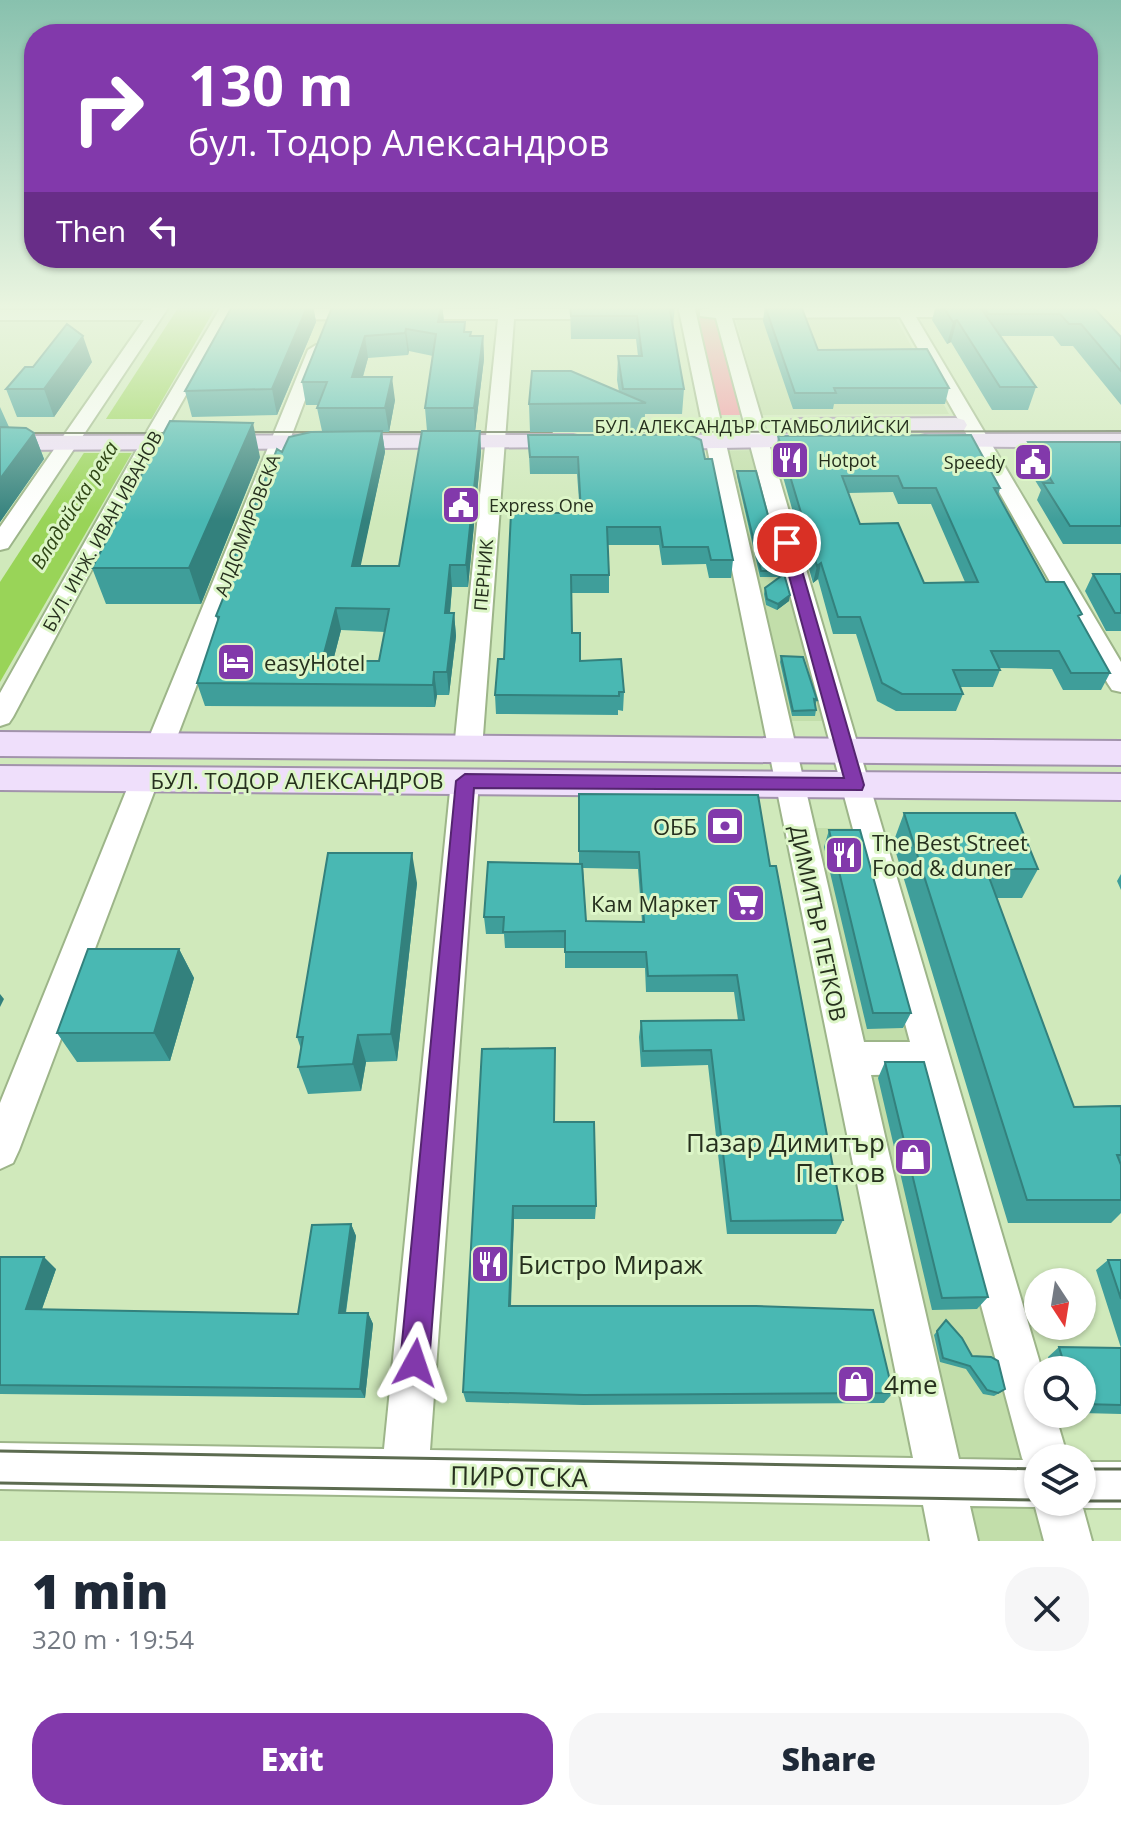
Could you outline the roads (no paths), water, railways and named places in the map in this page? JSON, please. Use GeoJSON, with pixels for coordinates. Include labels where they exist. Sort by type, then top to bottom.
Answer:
{"type":"FeatureCollection","features":[{"type":"Feature","properties":{"kind":"main road","name":"БУЛ. АЛЕКСАНДЪР СТАМБОЛИЙСКИ"},"geometry":{"type":"LineString","coordinates":[[638,434],[976,433],[1121,425]]}},
{"type":"Feature","properties":{"kind":"main road","name":"БУЛ. АЛЕКСАНДЪР СТАМБОЛИЙСКИ"},"geometry":{"type":"LineString","coordinates":[[0,428],[78,435],[592,434]]}},
{"type":"Feature","properties":{"kind":"main road","name":"БУЛ. АЛЕКСАНДЪР СТАМБОЛИЙСКИ"},"geometry":{"type":"LineString","coordinates":[[976,433],[1121,441]]}},
{"type":"Feature","properties":{"kind":"main road","name":"БУЛ. АЛЕКСАНДЪР СТАМБОЛИЙСКИ"},"geometry":{"type":"LineString","coordinates":[[0,443],[78,435]]}},
{"type":"Feature","properties":{"kind":"main road","name":"БУЛ. ТОДОР АЛЕКСАНДРОВ"},"geometry":{"type":"LineString","coordinates":[[0,744],[160,745],[467,765]]}},
{"type":"Feature","properties":{"kind":"main road","name":"БУЛ. ТОДОР АЛЕКСАНДРОВ"},"geometry":{"type":"LineString","coordinates":[[0,778],[145,779],[467,765],[850,768],[1121,753]]}},
{"type":"Feature","properties":{"kind":"main road","name":"БУЛ. ТОДОР АЛЕКСАНДРОВ"},"geometry":{"type":"LineString","coordinates":[[850,768],[1121,787]]}},
{"type":"Feature","properties":{"kind":"street"},"geometry":{"type":"LineString","coordinates":[[0,543],[116,377]]}},
{"type":"Feature","properties":{"kind":"street","name":"БУЛ. ИНЖ. ИВАН ИВАНОВ"},"geometry":{"type":"LineString","coordinates":[[0,717],[186,377]]}},
{"type":"Feature","properties":{"kind":"street","name":"АЛДОМИРОВСКА"},"geometry":{"type":"LineString","coordinates":[[160,745],[305,377]]}},
{"type":"Feature","properties":{"kind":"street","name":"ПЕРНИК"},"geometry":{"type":"LineString","coordinates":[[405,1474],[500,377]]}},
{"type":"Feature","properties":{"kind":"street","name":"ДИМИТЪР ПЕТКОВ"},"geometry":{"type":"LineString","coordinates":[[699,377],[787,768],[954,1541]]}},
{"type":"Feature","properties":{"kind":"street"},"geometry":{"type":"LineString","coordinates":[[740,377],[1041,1444]]}},
{"type":"Feature","properties":{"kind":"street"},"geometry":{"type":"LineString","coordinates":[[943,377],[1121,684]]}},
{"type":"Feature","properties":{"kind":"street"},"geometry":{"type":"LineString","coordinates":[[0,1150],[145,779]]}},
{"type":"Feature","properties":{"kind":"street"},"geometry":{"type":"LineString","coordinates":[[848,1059],[932,1058]]}},
{"type":"Feature","properties":{"kind":"street","name":"ПИРОТСКА"},"geometry":{"type":"LineString","coordinates":[[0,1466],[1024,1484]]}},
{"type":"Feature","properties":{"kind":"street"},"geometry":{"type":"LineString","coordinates":[[1096,1485],[1121,1485]]}},
{"type":"Feature","properties":{"kind":"street"},"geometry":{"type":"LineString","coordinates":[[1061,1516],[1068,1541]]}},
{"type":"Feature","properties":{"kind":"water","name":"Владайска река"},"geometry":{"type":"Polygon","coordinates":[[[133,377],[176,377],[0,682],[0,582],[133,377]]]}},
{"type":"Feature","properties":{"kind":"tram line"},"geometry":{"type":"LineString","coordinates":[[624,432],[1121,431]]}},
{"type":"Feature","properties":{"kind":"tram line"},"geometry":{"type":"LineString","coordinates":[[232,432],[328,432]]}},
{"type":"Feature","properties":{"kind":"tram line"},"geometry":{"type":"LineString","coordinates":[[368,432],[552,432]]}},
{"type":"Feature","properties":{"kind":"tram line"},"geometry":{"type":"LineString","coordinates":[[0,433],[184,433]]}},
{"type":"Feature","properties":{"kind":"tram line"},"geometry":{"type":"LineString","coordinates":[[0,1451],[1024,1469]]}},
{"type":"Feature","properties":{"kind":"tram line"},"geometry":{"type":"LineString","coordinates":[[1096,1469],[1121,1469]]}},
{"type":"Feature","properties":{"kind":"tram line"},"geometry":{"type":"LineString","coordinates":[[0,1483],[1024,1500]]}},
{"type":"Feature","properties":{"kind":"tram line"},"geometry":{"type":"LineString","coordinates":[[1096,1501],[1121,1501]]}},
{"type":"Feature","properties":{"kind":"place","name":"Hotpot"},"geometry":{"type":"Point","coordinates":[790,460]}},
{"type":"Feature","properties":{"kind":"place","name":"Speedy"},"geometry":{"type":"Point","coordinates":[1033,462]}},
{"type":"Feature","properties":{"kind":"place","name":"Express One"},"geometry":{"type":"Point","coordinates":[461,505]}},
{"type":"Feature","properties":{"kind":"place","name":"easyHotel"},"geometry":{"type":"Point","coordinates":[236,662]}},
{"type":"Feature","properties":{"kind":"place","name":"ОББ"},"geometry":{"type":"Point","coordinates":[725,826]}},
{"type":"Feature","properties":{"kind":"place","name":"The Best Street Food & duner"},"geometry":{"type":"Point","coordinates":[844,855]}},
{"type":"Feature","properties":{"kind":"place","name":"Кам Маркет"},"geometry":{"type":"Point","coordinates":[746,903]}},
{"type":"Feature","properties":{"kind":"place","name":"Пазар Димитър Петков"},"geometry":{"type":"Point","coordinates":[913,1157]}},
{"type":"Feature","properties":{"kind":"place","name":"Бистро Мираж"},"geometry":{"type":"Point","coordinates":[490,1264]}},
{"type":"Feature","properties":{"kind":"place","name":"4me"},"geometry":{"type":"Point","coordinates":[856,1384]}}]}
